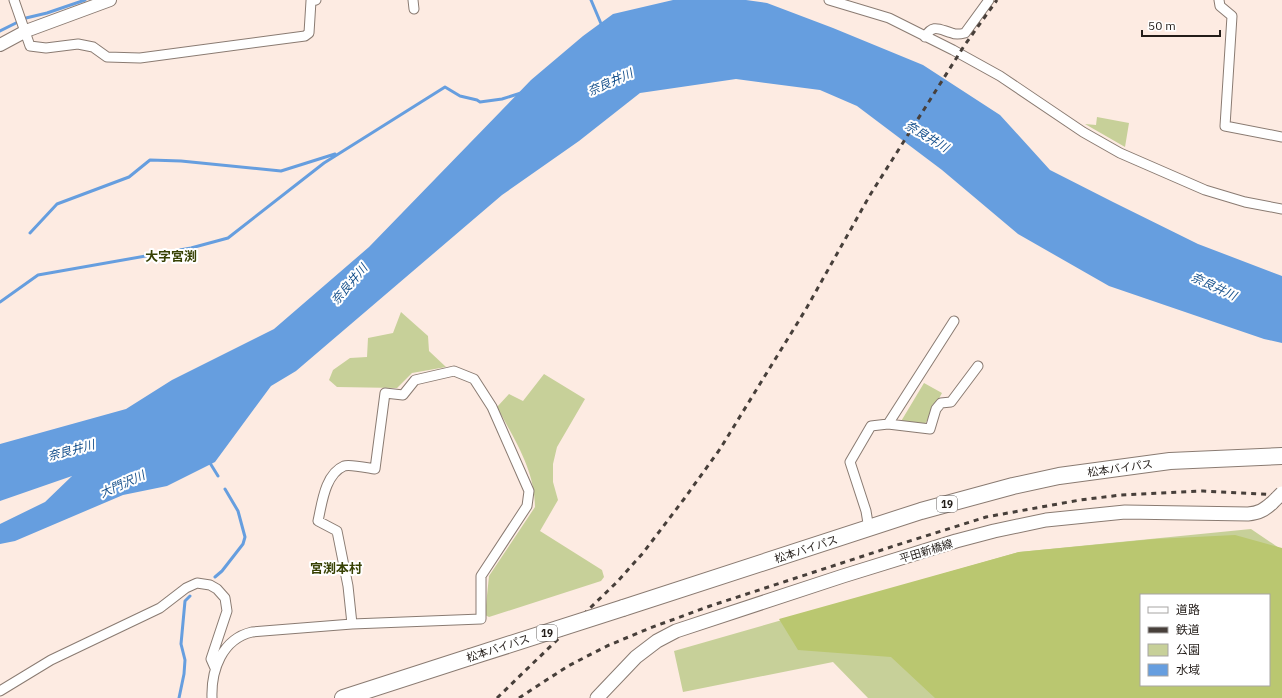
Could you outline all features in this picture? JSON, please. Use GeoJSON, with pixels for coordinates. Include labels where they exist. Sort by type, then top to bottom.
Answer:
{"type":"FeatureCollection","features":[{"type":"Feature","properties":{"kind":"highway","name":"松本バイパス"},"geometry":{"type":"LineString","coordinates":[[343,698],[921,511],[970,497],[1059,476],[1170,461],[1282,456]]}},
{"type":"Feature","properties":{"kind":"main road","name":"平田新橋線"},"geometry":{"type":"LineString","coordinates":[[596,698],[636,657],[676,631],[843,576],[956,541],[1046,520],[1125,512],[1256,513],[1264,510],[1282,493]]}},
{"type":"Feature","properties":{"kind":"street"},"geometry":{"type":"LineString","coordinates":[[14,0],[30,46],[46,48],[78,44],[93,47],[107,56],[140,58],[305,36],[309,32],[311,1],[316,0]]}},
{"type":"Feature","properties":{"kind":"street"},"geometry":{"type":"LineString","coordinates":[[0,45],[23,24],[110,0]]}},
{"type":"Feature","properties":{"kind":"street"},"geometry":{"type":"LineString","coordinates":[[829,0],[890,18],[953,50],[1000,76],[1083,132],[1120,153],[1206,190],[1245,202],[1282,209]]}},
{"type":"Feature","properties":{"kind":"street"},"geometry":{"type":"LineString","coordinates":[[925,37],[928,30],[933,29],[943,29],[953,34],[965,34],[989,0]]}},
{"type":"Feature","properties":{"kind":"street"},"geometry":{"type":"LineString","coordinates":[[1219,0],[1220,6],[1232,16],[1225,126],[1282,137]]}},
{"type":"Feature","properties":{"kind":"street"},"geometry":{"type":"LineString","coordinates":[[888,424],[954,321]]}},
{"type":"Feature","properties":{"kind":"street"},"geometry":{"type":"LineString","coordinates":[[869,529],[866,510],[850,462],[871,426],[888,424],[930,430],[936,409],[941,403],[951,402],[978,366]]}},
{"type":"Feature","properties":{"kind":"street"},"geometry":{"type":"LineString","coordinates":[[212,698],[212,685],[215,668],[221,654],[236,639],[244,634],[252,632],[352,624],[481,619],[481,576],[527,506],[529,491],[492,407],[474,378],[454,371],[415,380],[403,395],[385,393],[375,469],[345,466],[335,472],[325,489],[318,521],[337,532],[348,586],[352,624]]}},
{"type":"Feature","properties":{"kind":"street"},"geometry":{"type":"LineString","coordinates":[[0,691],[51,660],[154,611],[186,588],[197,583],[210,585],[217,589],[225,598],[227,611],[211,659],[215,668]]}},
{"type":"Feature","properties":{"kind":"green space"},"geometry":{"type":"Polygon","coordinates":[[[1097,117],[1129,123],[1125,147],[1085,124],[1096,125],[1097,117]]]}},
{"type":"Feature","properties":{"kind":"green space"},"geometry":{"type":"Polygon","coordinates":[[[401,312],[428,336],[429,351],[446,367],[412,373],[397,388],[337,387],[329,380],[333,370],[350,358],[367,357],[368,338],[393,333],[401,312]]]}},
{"type":"Feature","properties":{"kind":"green space"},"geometry":{"type":"Polygon","coordinates":[[[544,374],[585,399],[557,447],[553,464],[553,482],[558,500],[540,531],[602,570],[604,577],[601,581],[489,617],[485,615],[489,576],[535,507],[534,493],[527,468],[522,455],[497,407],[509,394],[523,401],[544,374]]]}},
{"type":"Feature","properties":{"kind":"green space"},"geometry":{"type":"Polygon","coordinates":[[[924,383],[942,393],[925,424],[900,423],[924,383]]]}},
{"type":"Feature","properties":{"kind":"green space"},"geometry":{"type":"Polygon","coordinates":[[[1251,529],[1282,550],[1282,698],[868,698],[833,662],[683,692],[674,651],[1019,552],[1251,529]]]}},
{"type":"Feature","properties":{"kind":"green space"},"geometry":{"type":"Polygon","coordinates":[[[1235,535],[1282,548],[1282,698],[935,698],[891,657],[798,650],[779,619],[1019,552],[1155,539],[1235,535]]]}},
{"type":"Feature","properties":{"kind":"water"},"geometry":{"type":"Polygon","coordinates":[[[673,0],[746,0],[767,3],[923,65],[1000,115],[1050,170],[1198,244],[1282,276],[1282,343],[1264,339],[1109,286],[1018,234],[942,170],[857,106],[820,90],[736,79],[640,93],[579,141],[502,195],[296,371],[271,386],[215,462],[167,486],[123,495],[15,541],[0,544],[0,524],[45,502],[72,476],[0,501],[0,444],[126,409],[172,380],[274,329],[369,247],[531,80],[583,36],[613,14],[673,0]]]}},
{"type":"Feature","properties":{"kind":"waterway"},"geometry":{"type":"LineString","coordinates":[[0,31],[26,18],[47,13],[85,0]]}},
{"type":"Feature","properties":{"kind":"waterway"},"geometry":{"type":"LineString","coordinates":[[591,0],[602,26]]}},
{"type":"Feature","properties":{"kind":"waterway"},"geometry":{"type":"LineString","coordinates":[[0,302],[38,275],[191,248],[228,238],[324,163],[445,87],[460,96],[480,102],[502,99],[521,93]]}},
{"type":"Feature","properties":{"kind":"waterway"},"geometry":{"type":"LineString","coordinates":[[30,233],[57,204],[129,177],[150,160],[181,161],[281,171],[335,154]]}},
{"type":"Feature","properties":{"kind":"waterway"},"geometry":{"type":"LineString","coordinates":[[210,463],[218,476]]}},
{"type":"Feature","properties":{"kind":"waterway"},"geometry":{"type":"LineString","coordinates":[[215,577],[222,571],[243,544],[245,537],[238,511],[225,489]]}},
{"type":"Feature","properties":{"kind":"waterway"},"geometry":{"type":"LineString","coordinates":[[179,698],[185,660],[181,644],[185,601],[190,596]]}},
{"type":"Feature","properties":{"kind":"railway"},"geometry":{"type":"LineString","coordinates":[[497,698],[617,582],[643,553],[720,449],[806,309],[870,195],[964,46],[997,0]]}},
{"type":"Feature","properties":{"kind":"railway"},"geometry":{"type":"LineString","coordinates":[[519,698],[568,666],[607,646],[650,628],[710,606],[986,517],[1080,500],[1121,495],[1203,491],[1282,495]]}},
{"type":"Feature","properties":{"kind":"district","name":"大字宮渕"},"geometry":{"type":"Point","coordinates":[171,256]}},
{"type":"Feature","properties":{"kind":"district","name":"宮渕本村"},"geometry":{"type":"Point","coordinates":[336,568]}},
{"type":"Feature","properties":{"kind":"water label","name":"奈良井川"},"geometry":{"type":"Point","coordinates":[610,82]}},
{"type":"Feature","properties":{"kind":"water label","name":"奈良井川"},"geometry":{"type":"Point","coordinates":[927,136]}},
{"type":"Feature","properties":{"kind":"water label","name":"奈良井川"},"geometry":{"type":"Point","coordinates":[349,284]}},
{"type":"Feature","properties":{"kind":"water label","name":"奈良井川"},"geometry":{"type":"Point","coordinates":[1214,286]}},
{"type":"Feature","properties":{"kind":"water label","name":"奈良井川"},"geometry":{"type":"Point","coordinates":[71,450]}},
{"type":"Feature","properties":{"kind":"water label","name":"大門沢川"},"geometry":{"type":"Point","coordinates":[122,484]}}]}
